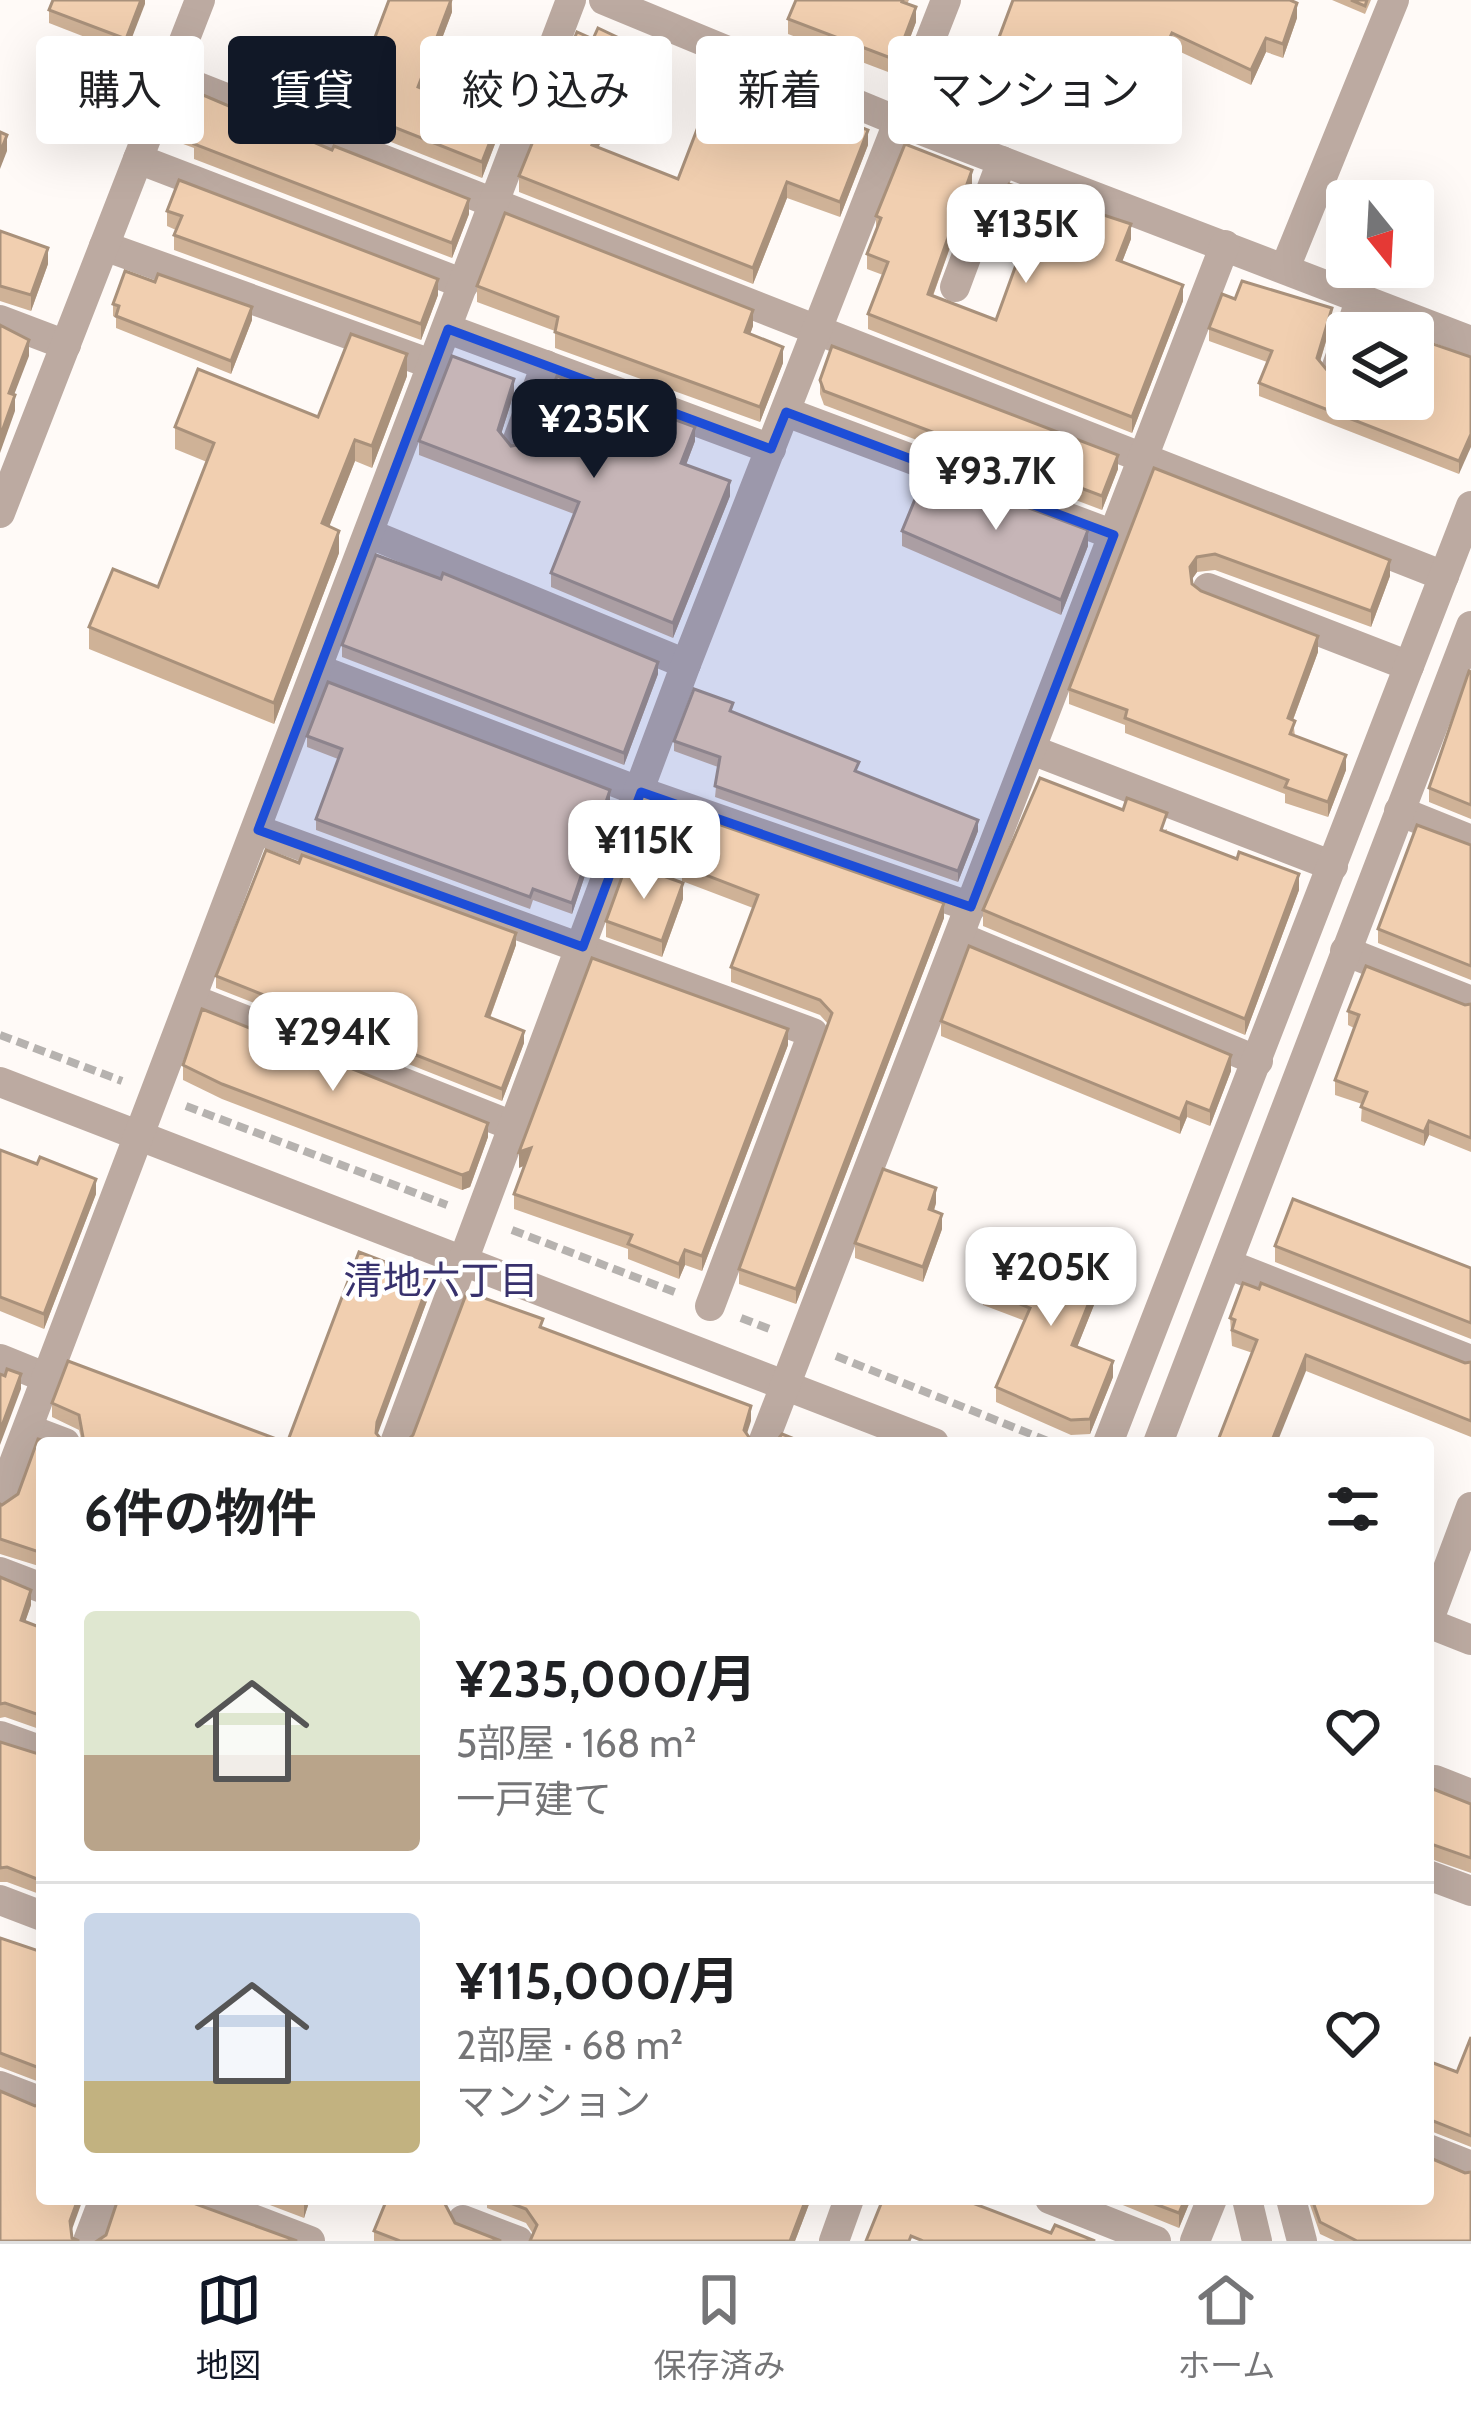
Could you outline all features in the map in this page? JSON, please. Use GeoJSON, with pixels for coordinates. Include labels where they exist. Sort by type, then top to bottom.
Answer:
{"type":"FeatureCollection","features":[{"type":"Feature","properties":{"kind":"street"},"geometry":{"type":"LineString","coordinates":[[186,36],[200,0]]}},
{"type":"Feature","properties":{"kind":"street"},"geometry":{"type":"LineString","coordinates":[[0,1500],[572,0]]}},
{"type":"Feature","properties":{"kind":"street"},"geometry":{"type":"LineString","coordinates":[[604,0],[888,117]]}},
{"type":"Feature","properties":{"kind":"street"},"geometry":{"type":"LineString","coordinates":[[932,36],[946,0]]}},
{"type":"Feature","properties":{"kind":"street"},"geometry":{"type":"LineString","coordinates":[[1285,268],[1394,0]]}},
{"type":"Feature","properties":{"kind":"street"},"geometry":{"type":"LineString","coordinates":[[204,90],[1444,576]]}},
{"type":"Feature","properties":{"kind":"street"},"geometry":{"type":"LineString","coordinates":[[3,495],[144,144]]}},
{"type":"Feature","properties":{"kind":"street"},"geometry":{"type":"LineString","coordinates":[[400,1437],[686,664],[891,144]]}},
{"type":"Feature","properties":{"kind":"street"},"geometry":{"type":"LineString","coordinates":[[958,144],[1471,341]]}},
{"type":"Feature","properties":{"kind":"street"},"geometry":{"type":"LineString","coordinates":[[138,159],[464,284]]}},
{"type":"Feature","properties":{"kind":"street"},"geometry":{"type":"LineString","coordinates":[[955,287],[1002,161]]}},
{"type":"Feature","properties":{"kind":"street"},"geometry":{"type":"LineString","coordinates":[[765,1437],[1225,245]]}},
{"type":"Feature","properties":{"kind":"street"},"geometry":{"type":"LineString","coordinates":[[104,246],[434,365]]}},
{"type":"Feature","properties":{"kind":"street"},"geometry":{"type":"LineString","coordinates":[[1356,312],[1361,298]]}},
{"type":"Feature","properties":{"kind":"street"},"geometry":{"type":"LineString","coordinates":[[0,320],[65,346]]}},
{"type":"Feature","properties":{"kind":"street"},"geometry":{"type":"LineString","coordinates":[[448,328],[771,449]]}},
{"type":"Feature","properties":{"kind":"street"},"geometry":{"type":"LineString","coordinates":[[517,442],[546,365]]}},
{"type":"Feature","properties":{"kind":"street"},"geometry":{"type":"LineString","coordinates":[[786,412],[1114,535]]}},
{"type":"Feature","properties":{"kind":"street"},"geometry":{"type":"LineString","coordinates":[[1110,1437],[1471,506]]}},
{"type":"Feature","properties":{"kind":"street"},"geometry":{"type":"LineString","coordinates":[[370,534],[686,664]]}},
{"type":"Feature","properties":{"kind":"street"},"geometry":{"type":"LineString","coordinates":[[1208,588],[1409,666]]}},
{"type":"Feature","properties":{"kind":"street"},"geometry":{"type":"LineString","coordinates":[[1160,1437],[1471,626]]}},
{"type":"Feature","properties":{"kind":"street"},"geometry":{"type":"LineString","coordinates":[[320,670],[965,922],[1258,1060]]}},
{"type":"Feature","properties":{"kind":"street"},"geometry":{"type":"LineString","coordinates":[[1032,750],[1333,866]]}},
{"type":"Feature","properties":{"kind":"street"},"geometry":{"type":"LineString","coordinates":[[1399,811],[1471,840]]}},
{"type":"Feature","properties":{"kind":"street"},"geometry":{"type":"LineString","coordinates":[[258,830],[813,1033],[710,1306]]}},
{"type":"Feature","properties":{"kind":"street"},"geometry":{"type":"LineString","coordinates":[[1345,951],[1471,1001]]}},
{"type":"Feature","properties":{"kind":"street"},"geometry":{"type":"LineString","coordinates":[[194,1000],[513,1126]]}},
{"type":"Feature","properties":{"kind":"street"},"geometry":{"type":"LineString","coordinates":[[0,1082],[918,1437]]}},
{"type":"Feature","properties":{"kind":"street"},"geometry":{"type":"LineString","coordinates":[[1227,1264],[1471,1360]]}},
{"type":"Feature","properties":{"kind":"street"},"geometry":{"type":"LineString","coordinates":[[0,1359],[47,1378]]}},
{"type":"Feature","properties":{"kind":"street"},"geometry":{"type":"LineString","coordinates":[[28,1429],[49,1437]]}},
{"type":"Feature","properties":{"kind":"street"},"geometry":{"type":"LineString","coordinates":[[1434,1607],[1471,1507]]}},
{"type":"Feature","properties":{"kind":"street"},"geometry":{"type":"LineString","coordinates":[[0,1572],[36,1586]]}},
{"type":"Feature","properties":{"kind":"street"},"geometry":{"type":"LineString","coordinates":[[1434,1625],[1471,1640]]}},
{"type":"Feature","properties":{"kind":"street"},"geometry":{"type":"LineString","coordinates":[[0,1736],[36,1749]]}},
{"type":"Feature","properties":{"kind":"street"},"geometry":{"type":"LineString","coordinates":[[1435,1780],[1471,1795]]}},
{"type":"Feature","properties":{"kind":"street"},"geometry":{"type":"LineString","coordinates":[[1434,1877],[1471,1891]]}},
{"type":"Feature","properties":{"kind":"street"},"geometry":{"type":"LineString","coordinates":[[0,1900],[36,1914]]}},
{"type":"Feature","properties":{"kind":"street"},"geometry":{"type":"LineString","coordinates":[[0,2086],[36,2100]]}},
{"type":"Feature","properties":{"kind":"street"},"geometry":{"type":"LineString","coordinates":[[1434,2152],[1471,2165]]}},
{"type":"Feature","properties":{"kind":"street"},"geometry":{"type":"LineString","coordinates":[[88,2241],[102,2205]]}},
{"type":"Feature","properties":{"kind":"street"},"geometry":{"type":"LineString","coordinates":[[216,2205],[310,2241]]}},
{"type":"Feature","properties":{"kind":"street"},"geometry":{"type":"LineString","coordinates":[[835,2241],[847,2205]]}},
{"type":"Feature","properties":{"kind":"street"},"geometry":{"type":"LineString","coordinates":[[1065,2205],[1156,2241]]}},
{"type":"Feature","properties":{"kind":"street"},"geometry":{"type":"LineString","coordinates":[[1195,2241],[1210,2205]]}},
{"type":"Feature","properties":{"kind":"street"},"geometry":{"type":"LineString","coordinates":[[1248,2205],[1257,2241]]}},
{"type":"Feature","properties":{"kind":"street"},"geometry":{"type":"LineString","coordinates":[[1293,2205],[1302,2241]]}},
{"type":"Feature","properties":{"kind":"street"},"geometry":{"type":"LineString","coordinates":[[463,2220],[518,2241]]}},
{"type":"Feature","properties":{"kind":"path"},"geometry":{"type":"LineString","coordinates":[[0,1035],[710,1306],[1038,1437]]}},
{"type":"Feature","properties":{"kind":"highlighted area"},"geometry":{"type":"Polygon","coordinates":[[[448,329],[771,449],[786,412],[1114,535],[971,907],[641,792],[583,947],[258,830],[448,329]]]}},
{"type":"Feature","properties":{"kind":"building"},"geometry":{"type":"Polygon","coordinates":[[[53,0],[141,0],[127,36],[49,10],[53,0]]]}},
{"type":"Feature","properties":{"kind":"building"},"geometry":{"type":"Polygon","coordinates":[[[389,0],[451,0],[437,36],[420,36],[420,137],[396,128],[396,36],[375,36],[389,0]]]}},
{"type":"Feature","properties":{"kind":"building"},"geometry":{"type":"Polygon","coordinates":[[[796,0],[903,0],[916,7],[905,36],[888,36],[888,57],[864,48],[864,36],[833,36],[788,19],[796,0]]]}},
{"type":"Feature","properties":{"kind":"building"},"geometry":{"type":"Polygon","coordinates":[[[1013,0],[1297,3],[1283,44],[1266,38],[1251,70],[1172,33],[1000,36],[1013,0]]]}},
{"type":"Feature","properties":{"kind":"building"},"geometry":{"type":"Polygon","coordinates":[[[204,95],[228,106],[228,144],[318,144],[332,150],[334,146],[469,199],[452,243],[194,144],[204,144],[204,95]]]}},
{"type":"Feature","properties":{"kind":"building"},"geometry":{"type":"Polygon","coordinates":[[[696,132],[696,144],[863,144],[840,202],[787,182],[753,268],[519,176],[532,144],[592,144],[678,179],[696,132]]]}},
{"type":"Feature","properties":{"kind":"building"},"geometry":{"type":"Polygon","coordinates":[[[436,144],[489,144],[482,162],[436,144]]]}},
{"type":"Feature","properties":{"kind":"building"},"geometry":{"type":"Polygon","coordinates":[[[905,144],[972,170],[928,294],[996,320],[1025,240],[992,227],[1009,184],[1131,224],[1117,260],[1183,285],[1132,417],[868,314],[888,262],[867,254],[881,218],[876,216],[905,144]]]}},
{"type":"Feature","properties":{"kind":"building"},"geometry":{"type":"Polygon","coordinates":[[[179,180],[438,279],[421,324],[174,235],[182,216],[167,211],[179,180]]]}},
{"type":"Feature","properties":{"kind":"building"},"geometry":{"type":"Polygon","coordinates":[[[505,213],[753,310],[745,332],[783,347],[760,407],[555,332],[558,317],[477,286],[505,213]]]}},
{"type":"Feature","properties":{"kind":"building"},"geometry":{"type":"Polygon","coordinates":[[[0,231],[48,248],[31,295],[0,286],[0,231]]]}},
{"type":"Feature","properties":{"kind":"building"},"geometry":{"type":"Polygon","coordinates":[[[125,271],[155,282],[158,274],[252,307],[231,361],[116,316],[119,306],[113,304],[125,271]]]}},
{"type":"Feature","properties":{"kind":"building"},"geometry":{"type":"Polygon","coordinates":[[[1242,281],[1332,308],[1326,312],[1317,358],[1326,369],[1326,409],[1259,383],[1272,351],[1209,328],[1222,294],[1235,299],[1242,281]]]}},
{"type":"Feature","properties":{"kind":"building"},"geometry":{"type":"Polygon","coordinates":[[[0,325],[29,340],[9,393],[15,395],[0,437],[0,325]]]}},
{"type":"Feature","properties":{"kind":"building"},"geometry":{"type":"Polygon","coordinates":[[[351,334],[407,354],[372,446],[355,440],[322,523],[339,531],[274,703],[89,627],[113,569],[158,587],[214,443],[175,427],[198,369],[318,417],[351,334]]]}},
{"type":"Feature","properties":{"kind":"building"},"geometry":{"type":"Polygon","coordinates":[[[1434,344],[1471,357],[1471,434],[1459,461],[1354,420],[1434,420],[1434,344]]]}},
{"type":"Feature","properties":{"kind":"building"},"geometry":{"type":"Polygon","coordinates":[[[832,346],[1118,455],[1102,496],[824,391],[820,380],[832,346]]]}},
{"type":"Feature","properties":{"kind":"building"},"geometry":{"type":"Polygon","coordinates":[[[452,356],[514,379],[498,430],[511,446],[528,443],[535,435],[557,376],[695,427],[681,463],[730,481],[673,623],[551,573],[579,502],[419,441],[452,356]]]}},
{"type":"Feature","properties":{"kind":"building"},"geometry":{"type":"Polygon","coordinates":[[[1154,468],[1390,560],[1371,611],[1215,554],[1197,557],[1190,567],[1192,584],[1201,591],[1318,636],[1288,718],[1295,721],[1290,734],[1346,755],[1328,802],[1285,787],[1288,780],[1125,718],[1127,710],[1069,689],[1154,468]]]}},
{"type":"Feature","properties":{"kind":"building"},"geometry":{"type":"Polygon","coordinates":[[[927,470],[1088,530],[1061,600],[902,531],[927,470]]]}},
{"type":"Feature","properties":{"kind":"building"},"geometry":{"type":"Polygon","coordinates":[[[376,555],[441,579],[443,573],[658,662],[624,753],[342,645],[376,555]]]}},
{"type":"Feature","properties":{"kind":"building"},"geometry":{"type":"Polygon","coordinates":[[[1471,672],[1471,805],[1429,788],[1471,672]]]}},
{"type":"Feature","properties":{"kind":"building"},"geometry":{"type":"Polygon","coordinates":[[[328,682],[610,790],[572,903],[533,889],[530,897],[316,819],[342,749],[307,736],[328,682]]]}},
{"type":"Feature","properties":{"kind":"building"},"geometry":{"type":"Polygon","coordinates":[[[694,689],[733,703],[730,711],[859,762],[855,771],[978,820],[958,871],[715,786],[720,757],[674,741],[694,689]]]}},
{"type":"Feature","properties":{"kind":"building"},"geometry":{"type":"Polygon","coordinates":[[[1040,778],[1123,810],[1127,798],[1167,813],[1161,830],[1237,859],[1239,852],[1299,874],[1245,1019],[983,910],[1040,778]]]}},
{"type":"Feature","properties":{"kind":"building"},"geometry":{"type":"Polygon","coordinates":[[[701,818],[944,903],[796,1289],[739,1269],[832,1013],[820,1000],[731,967],[758,895],[682,866],[701,818]]]}},
{"type":"Feature","properties":{"kind":"building"},"geometry":{"type":"Polygon","coordinates":[[[1417,825],[1471,845],[1471,966],[1378,929],[1417,825]]]}},
{"type":"Feature","properties":{"kind":"building"},"geometry":{"type":"Polygon","coordinates":[[[266,850],[299,863],[302,855],[516,933],[486,1016],[524,1031],[502,1089],[216,976],[266,850]]]}},
{"type":"Feature","properties":{"kind":"building"},"geometry":{"type":"Polygon","coordinates":[[[627,863],[683,883],[662,941],[606,921],[627,863]]]}},
{"type":"Feature","properties":{"kind":"building"},"geometry":{"type":"Polygon","coordinates":[[[969,946],[1231,1055],[1210,1111],[1187,1102],[1180,1119],[941,1021],[969,946]]]}},
{"type":"Feature","properties":{"kind":"building"},"geometry":{"type":"Polygon","coordinates":[[[592,958],[788,1029],[702,1256],[685,1250],[679,1264],[628,1244],[632,1235],[514,1194],[531,1148],[519,1152],[592,958]]]}},
{"type":"Feature","properties":{"kind":"building"},"geometry":{"type":"Polygon","coordinates":[[[1366,966],[1471,1004],[1471,1138],[1429,1121],[1424,1132],[1361,1107],[1367,1092],[1335,1080],[1359,1015],[1348,1011],[1366,966]]]}},
{"type":"Feature","properties":{"kind":"building"},"geometry":{"type":"Polygon","coordinates":[[[202,1009],[488,1123],[470,1172],[462,1175],[183,1065],[202,1009]]]}},
{"type":"Feature","properties":{"kind":"building"},"geometry":{"type":"Polygon","coordinates":[[[0,1150],[37,1164],[40,1157],[96,1179],[44,1314],[0,1297],[0,1150]]]}},
{"type":"Feature","properties":{"kind":"building"},"geometry":{"type":"Polygon","coordinates":[[[883,1169],[936,1188],[929,1209],[942,1214],[923,1267],[855,1243],[883,1169]]]}},
{"type":"Feature","properties":{"kind":"building"},"geometry":{"type":"Polygon","coordinates":[[[1293,1199],[1471,1268],[1471,1323],[1275,1246],[1293,1199]]]}},
{"type":"Feature","properties":{"kind":"building"},"geometry":{"type":"Polygon","coordinates":[[[1003,1240],[1065,1265],[1075,1241],[1108,1255],[1072,1345],[1113,1361],[1090,1419],[1071,1420],[996,1387],[1030,1308],[983,1289],[1003,1240]]]}},
{"type":"Feature","properties":{"kind":"building"},"geometry":{"type":"Polygon","coordinates":[[[359,1252],[430,1279],[376,1433],[379,1437],[289,1437],[359,1252]]]}},
{"type":"Feature","properties":{"kind":"building"},"geometry":{"type":"Polygon","coordinates":[[[1243,1283],[1259,1289],[1261,1283],[1471,1362],[1471,1421],[1306,1355],[1273,1437],[1219,1437],[1257,1340],[1232,1330],[1235,1320],[1230,1318],[1243,1283]]]}},
{"type":"Feature","properties":{"kind":"building"},"geometry":{"type":"Polygon","coordinates":[[[467,1292],[543,1319],[540,1327],[751,1406],[744,1430],[749,1437],[413,1435],[467,1292]]]}},
{"type":"Feature","properties":{"kind":"building"},"geometry":{"type":"Polygon","coordinates":[[[68,1361],[271,1437],[83,1437],[79,1415],[52,1403],[68,1361]]]}},
{"type":"Feature","properties":{"kind":"building"},"geometry":{"type":"Polygon","coordinates":[[[7,1369],[21,1374],[0,1431],[0,1374],[5,1376],[7,1369]]]}},
{"type":"Feature","properties":{"kind":"building"},"geometry":{"type":"Polygon","coordinates":[[[36,1444],[36,1551],[0,1539],[0,1504],[18,1494],[36,1444]]]}},
{"type":"Feature","properties":{"kind":"building"},"geometry":{"type":"Polygon","coordinates":[[[0,1577],[31,1590],[21,1620],[36,1626],[36,1714],[0,1704],[0,1577]]]}},
{"type":"Feature","properties":{"kind":"building"},"geometry":{"type":"Polygon","coordinates":[[[0,1742],[36,1753],[36,1879],[0,1868],[0,1742]]]}},
{"type":"Feature","properties":{"kind":"building"},"geometry":{"type":"Polygon","coordinates":[[[1434,1789],[1471,1804],[1471,1858],[1434,1845],[1434,1789]]]}},
{"type":"Feature","properties":{"kind":"building"},"geometry":{"type":"Polygon","coordinates":[[[0,1938],[36,1950],[36,2067],[0,2053],[0,1938]]]}},
{"type":"Feature","properties":{"kind":"building"},"geometry":{"type":"Polygon","coordinates":[[[1471,2037],[1471,2136],[1434,2121],[1434,2063],[1457,2072],[1471,2037]]]}},
{"type":"Feature","properties":{"kind":"building"},"geometry":{"type":"Polygon","coordinates":[[[0,2091],[36,2106],[36,2205],[76,2205],[70,2221],[72,2238],[79,2241],[0,2241],[0,2091]]]}},
{"type":"Feature","properties":{"kind":"building"},"geometry":{"type":"Polygon","coordinates":[[[1434,2160],[1471,2172],[1471,2241],[1357,2241],[1320,2222],[1314,2205],[1434,2205],[1434,2160]]]}},
{"type":"Feature","properties":{"kind":"building"},"geometry":{"type":"Polygon","coordinates":[[[116,2205],[198,2205],[297,2241],[97,2241],[106,2235],[116,2205]]]}},
{"type":"Feature","properties":{"kind":"building"},"geometry":{"type":"Polygon","coordinates":[[[385,2205],[446,2205],[455,2223],[501,2241],[400,2241],[374,2231],[385,2205]]]}},
{"type":"Feature","properties":{"kind":"building"},"geometry":{"type":"Polygon","coordinates":[[[516,2205],[804,2205],[790,2241],[530,2241],[537,2225],[526,2209],[516,2205]]]}},
{"type":"Feature","properties":{"kind":"building"},"geometry":{"type":"Polygon","coordinates":[[[881,2205],[978,2205],[1051,2233],[1055,2225],[1095,2241],[923,2241],[911,2236],[909,2241],[866,2241],[881,2205]]]}},
{"type":"Feature","properties":{"kind":"building"},"geometry":{"type":"Polygon","coordinates":[[[1158,2205],[1182,2205],[1179,2213],[1158,2205]]]}},
{"type":"Feature","properties":{"kind":"district","name":"清地六丁目"},"geometry":{"type":"Point","coordinates":[441,1280]}}]}
